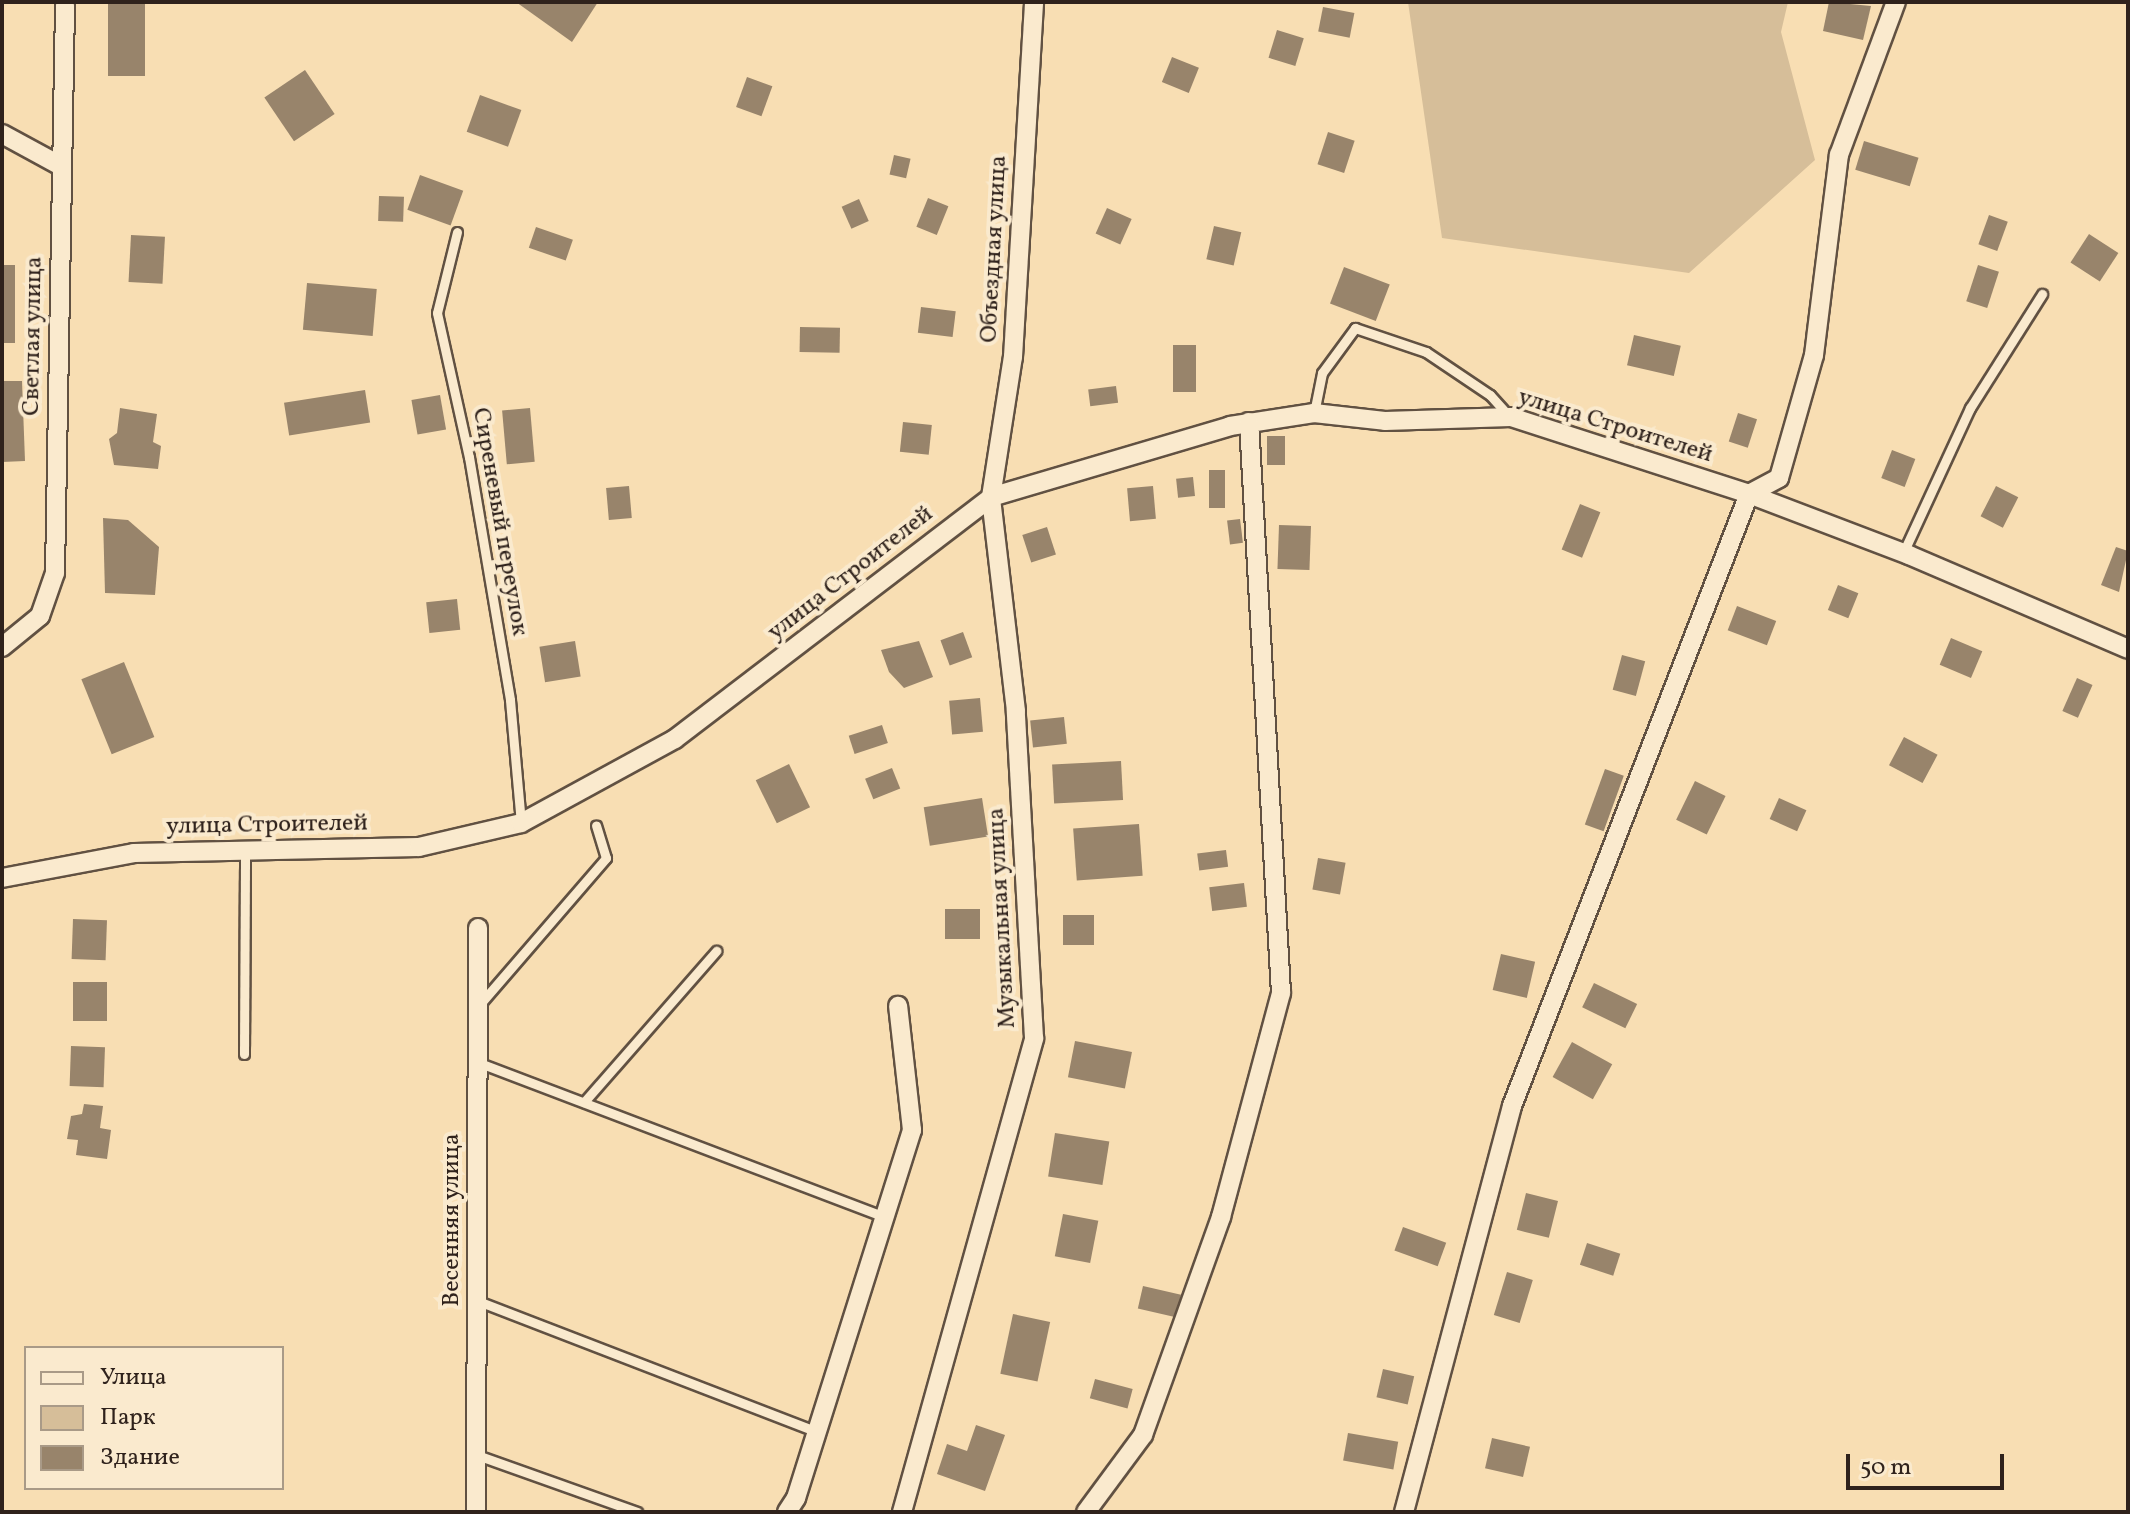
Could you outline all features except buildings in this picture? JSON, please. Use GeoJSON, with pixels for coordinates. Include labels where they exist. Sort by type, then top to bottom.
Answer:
{"type":"FeatureCollection","features":[{"type":"Feature","properties":{"kind":"street","name":"Объездная улица"},"geometry":{"type":"LineString","coordinates":[[991,497],[1013,357],[1034,2]]}},
{"type":"Feature","properties":{"kind":"street"},"geometry":{"type":"LineString","coordinates":[[1404,1512],[1512,1106],[1749,494],[1779,478],[1814,355],[1839,155],[1896,3]]}},
{"type":"Feature","properties":{"kind":"street","name":"Светлая улица"},"geometry":{"type":"LineString","coordinates":[[2,647],[40,616],[55,573],[65,5]]}},
{"type":"Feature","properties":{"kind":"street"},"geometry":{"type":"LineString","coordinates":[[2,134],[61,166]]}},
{"type":"Feature","properties":{"kind":"street","name":"улица Строителей"},"geometry":{"type":"LineString","coordinates":[[2,878],[134,853],[419,847],[521,823],[675,739],[991,497],[1249,422],[1314,413],[1385,421],[1511,417],[1749,494],[1903,553],[2128,649]]}},
{"type":"Feature","properties":{"kind":"street"},"geometry":{"type":"LineString","coordinates":[[1086,1512],[1143,1435],[1221,1217],[1281,993],[1249,422]]}},
{"type":"Feature","properties":{"kind":"street","name":"Музыкальная улица"},"geometry":{"type":"LineString","coordinates":[[902,1512],[1034,1038],[1016,711],[991,497]]}},
{"type":"Feature","properties":{"kind":"street","name":"Весенняя улица"},"geometry":{"type":"LineString","coordinates":[[476,1512],[478,928]]}},
{"type":"Feature","properties":{"kind":"street"},"geometry":{"type":"LineString","coordinates":[[787,1512],[796,1498],[912,1130],[898,1006]]}},
{"type":"Feature","properties":{"kind":"lane","name":"Сиреневый переулок"},"geometry":{"type":"LineString","coordinates":[[457,232],[437,313],[469,457],[510,700],[521,823]]}},
{"type":"Feature","properties":{"kind":"lane"},"geometry":{"type":"LineString","coordinates":[[1903,553],[1970,408],[2042,294]]}},
{"type":"Feature","properties":{"kind":"lane"},"geometry":{"type":"LineString","coordinates":[[1314,413],[1322,373],[1355,328],[1426,352],[1490,395],[1511,417]]}},
{"type":"Feature","properties":{"kind":"lane"},"geometry":{"type":"LineString","coordinates":[[477,1007],[606,858],[596,826]]}},
{"type":"Feature","properties":{"kind":"lane"},"geometry":{"type":"LineString","coordinates":[[244,1054],[245,851]]}},
{"type":"Feature","properties":{"kind":"lane"},"geometry":{"type":"LineString","coordinates":[[584,1102],[716,951]]}},
{"type":"Feature","properties":{"kind":"lane"},"geometry":{"type":"LineString","coordinates":[[477,1062],[886,1218]]}},
{"type":"Feature","properties":{"kind":"lane"},"geometry":{"type":"LineString","coordinates":[[478,1301],[817,1432]]}},
{"type":"Feature","properties":{"kind":"lane"},"geometry":{"type":"LineString","coordinates":[[477,1455],[637,1512]]}},
{"type":"Feature","properties":{"kind":"green space"},"geometry":{"type":"Polygon","coordinates":[[[1408,2],[1788,2],[1781,32],[1815,160],[1689,273],[1442,238],[1408,2]]]}}]}
